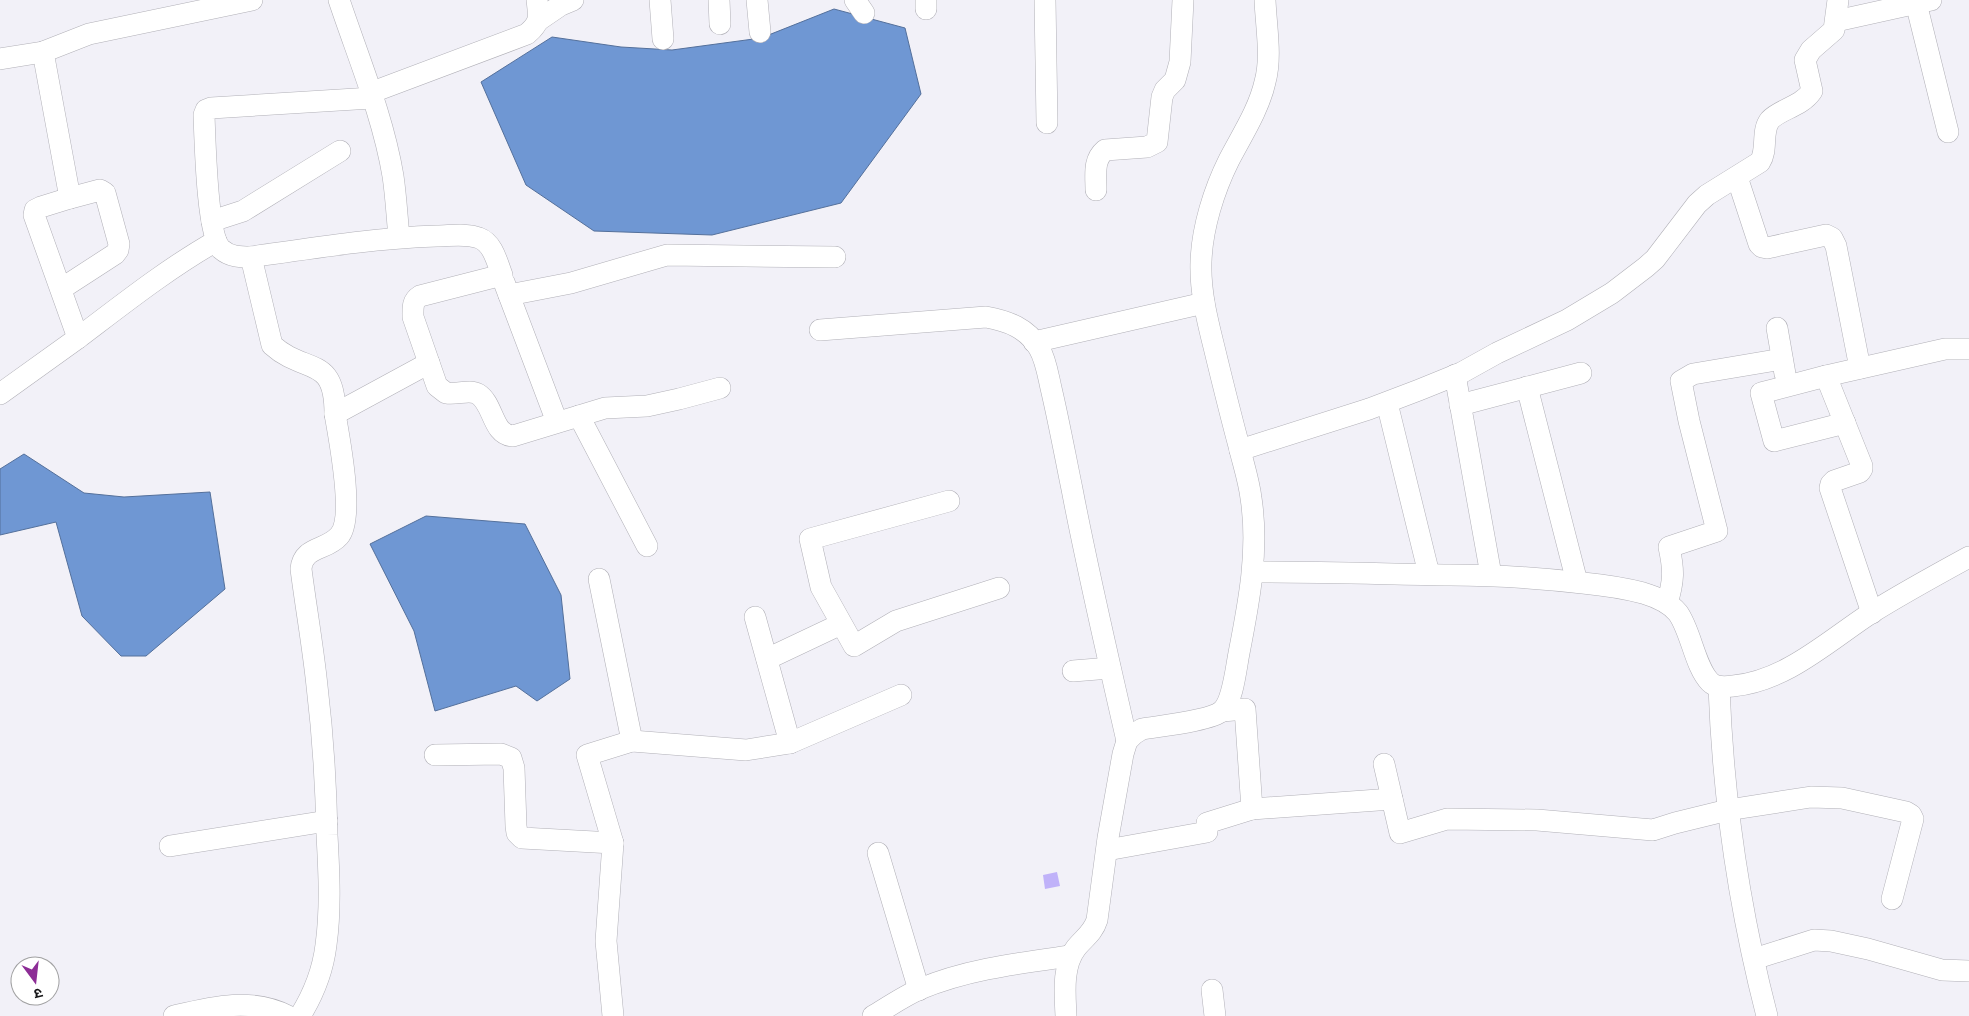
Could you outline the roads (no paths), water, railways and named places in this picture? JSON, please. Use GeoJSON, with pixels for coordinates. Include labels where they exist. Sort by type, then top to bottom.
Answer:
{"type":"FeatureCollection","features":[{"type":"Feature","properties":{"kind":"street"},"geometry":{"type":"LineString","coordinates":[[0,59],[43,52],[89,34],[252,0]]}},
{"type":"Feature","properties":{"kind":"street"},"geometry":{"type":"LineString","coordinates":[[339,0],[371,96],[392,175],[399,237]]}},
{"type":"Feature","properties":{"kind":"street"},"geometry":{"type":"LineString","coordinates":[[557,422],[492,250],[487,242],[468,235],[399,237],[251,257],[230,255],[221,249],[214,231],[207,168],[204,115],[206,110],[211,108],[371,96],[527,34],[536,27],[538,5],[561,5],[573,0]]}},
{"type":"Feature","properties":{"kind":"street"},"geometry":{"type":"LineString","coordinates":[[660,0],[663,38]]}},
{"type":"Feature","properties":{"kind":"street"},"geometry":{"type":"LineString","coordinates":[[719,0],[720,24]]}},
{"type":"Feature","properties":{"kind":"street"},"geometry":{"type":"LineString","coordinates":[[757,0],[760,32]]}},
{"type":"Feature","properties":{"kind":"street"},"geometry":{"type":"LineString","coordinates":[[1045,0],[1047,123]]}},
{"type":"Feature","properties":{"kind":"street"},"geometry":{"type":"LineString","coordinates":[[1096,190],[1096,165],[1100,154],[1105,150],[1147,147],[1157,142],[1162,97],[1165,90],[1175,80],[1180,62],[1182,0]]}},
{"type":"Feature","properties":{"kind":"street"},"geometry":{"type":"LineString","coordinates":[[1222,711],[1228,702],[1232,690],[1246,618],[1255,534],[1251,496],[1201,289],[1201,261],[1204,234],[1215,194],[1253,113],[1266,80],[1265,0]]}},
{"type":"Feature","properties":{"kind":"street"},"geometry":{"type":"LineString","coordinates":[[1240,450],[1387,402],[1455,375],[1567,320],[1612,293],[1655,259],[1697,204],[1707,195],[1760,162],[1764,156],[1767,126],[1771,119],[1806,99],[1812,91],[1805,60],[1811,50],[1831,34],[1836,21],[1838,0]]}},
{"type":"Feature","properties":{"kind":"street"},"geometry":{"type":"LineString","coordinates":[[1836,21],[1895,4],[1923,1],[1948,132]]}},
{"type":"Feature","properties":{"kind":"street"},"geometry":{"type":"LineString","coordinates":[[43,52],[70,198]]}},
{"type":"Feature","properties":{"kind":"street"},"geometry":{"type":"LineString","coordinates":[[0,394],[139,291],[196,252],[214,231],[340,150]]}},
{"type":"Feature","properties":{"kind":"street"},"geometry":{"type":"LineString","coordinates":[[1737,177],[1759,244],[1762,247],[1767,248],[1826,235],[1832,238],[1836,246],[1860,368]]}},
{"type":"Feature","properties":{"kind":"street"},"geometry":{"type":"LineString","coordinates":[[61,289],[118,250],[119,244],[105,193],[100,190],[41,207],[35,210],[34,215],[78,338]]}},
{"type":"Feature","properties":{"kind":"street"},"geometry":{"type":"LineString","coordinates":[[509,295],[571,283],[667,255],[836,257]]}},
{"type":"Feature","properties":{"kind":"street"},"geometry":{"type":"LineString","coordinates":[[251,257],[272,345],[282,353],[320,369],[327,375],[335,399],[335,414],[343,458],[346,498],[344,526],[340,535],[332,542],[306,554],[302,560],[301,570],[317,687],[327,821],[330,897],[326,946],[309,1001],[300,1016]]}},
{"type":"Feature","properties":{"kind":"street"},"geometry":{"type":"LineString","coordinates":[[502,276],[420,296],[415,299],[412,306],[434,380],[441,390],[453,394],[472,392],[478,394],[483,398],[499,427],[508,436],[605,408],[662,403],[720,388]]}},
{"type":"Feature","properties":{"kind":"street"},"geometry":{"type":"LineString","coordinates":[[1034,342],[1204,303]]}},
{"type":"Feature","properties":{"kind":"street"},"geometry":{"type":"LineString","coordinates":[[820,330],[986,317],[1015,325],[1030,336],[1045,362],[1057,412],[1084,551],[1127,741],[1117,786],[1094,929],[1070,956],[1065,984],[1066,1016]]}},
{"type":"Feature","properties":{"kind":"street"},"geometry":{"type":"LineString","coordinates":[[1778,328],[1787,386]]}},
{"type":"Feature","properties":{"kind":"street"},"geometry":{"type":"LineString","coordinates":[[1845,423],[1774,441],[1761,393],[1946,348],[1969,349]]}},
{"type":"Feature","properties":{"kind":"street"},"geometry":{"type":"LineString","coordinates":[[1667,603],[1673,583],[1674,568],[1669,547],[1717,531],[1689,421],[1682,382],[1693,374],[1782,359]]}},
{"type":"Feature","properties":{"kind":"street"},"geometry":{"type":"LineString","coordinates":[[335,414],[429,363]]}},
{"type":"Feature","properties":{"kind":"street"},"geometry":{"type":"LineString","coordinates":[[1460,405],[1581,373]]}},
{"type":"Feature","properties":{"kind":"street"},"geometry":{"type":"LineString","coordinates":[[1455,375],[1491,575]]}},
{"type":"Feature","properties":{"kind":"street"},"geometry":{"type":"LineString","coordinates":[[1826,376],[1862,470],[1834,481],[1830,488],[1872,613]]}},
{"type":"Feature","properties":{"kind":"street"},"geometry":{"type":"LineString","coordinates":[[1527,388],[1576,582]]}},
{"type":"Feature","properties":{"kind":"street"},"geometry":{"type":"LineString","coordinates":[[1387,402],[1429,574]]}},
{"type":"Feature","properties":{"kind":"street"},"geometry":{"type":"LineString","coordinates":[[578,416],[646,546]]}},
{"type":"Feature","properties":{"kind":"street"},"geometry":{"type":"LineString","coordinates":[[948,500],[810,539],[821,587],[841,624],[854,646],[896,621],[999,588]]}},
{"type":"Feature","properties":{"kind":"street"},"geometry":{"type":"LineString","coordinates":[[1252,572],[1491,575],[1547,578],[1641,593],[1667,603],[1677,612],[1684,623],[1705,674],[1711,683],[1719,687],[1758,681],[1779,673],[1802,661],[1911,588],[1969,558]]}},
{"type":"Feature","properties":{"kind":"street"},"geometry":{"type":"LineString","coordinates":[[599,579],[632,742]]}},
{"type":"Feature","properties":{"kind":"street"},"geometry":{"type":"LineString","coordinates":[[755,617],[790,743]]}},
{"type":"Feature","properties":{"kind":"street"},"geometry":{"type":"LineString","coordinates":[[767,659],[841,624]]}},
{"type":"Feature","properties":{"kind":"street"},"geometry":{"type":"LineString","coordinates":[[1073,672],[1110,668]]}},
{"type":"Feature","properties":{"kind":"street"},"geometry":{"type":"LineString","coordinates":[[1719,687],[1722,754],[1738,884],[1767,1016]]}},
{"type":"Feature","properties":{"kind":"street"},"geometry":{"type":"LineString","coordinates":[[613,1016],[606,941],[613,843],[587,756],[632,742],[746,750],[790,743],[901,696]]}},
{"type":"Feature","properties":{"kind":"street"},"geometry":{"type":"LineString","coordinates":[[1127,741],[1142,729],[1209,717],[1222,711],[1245,709],[1252,809]]}},
{"type":"Feature","properties":{"kind":"street"},"geometry":{"type":"LineString","coordinates":[[435,755],[501,754],[511,758],[514,768],[516,826],[517,833],[522,838],[613,843]]}},
{"type":"Feature","properties":{"kind":"street"},"geometry":{"type":"LineString","coordinates":[[1384,764],[1400,833],[1447,819],[1537,820],[1654,830],[1728,810],[1811,797],[1842,798],[1906,812],[1911,815],[1912,823],[1892,899]]}},
{"type":"Feature","properties":{"kind":"street"},"geometry":{"type":"LineString","coordinates":[[1107,850],[1207,832],[1208,822],[1252,809],[1392,799]]}},
{"type":"Feature","properties":{"kind":"street"},"geometry":{"type":"LineString","coordinates":[[170,846],[327,821]]}},
{"type":"Feature","properties":{"kind":"street"},"geometry":{"type":"LineString","coordinates":[[878,853],[919,990]]}},
{"type":"Feature","properties":{"kind":"street"},"geometry":{"type":"LineString","coordinates":[[1754,959],[1814,940],[1831,941],[1868,949],[1942,970],[1969,971]]}},
{"type":"Feature","properties":{"kind":"street"},"geometry":{"type":"LineString","coordinates":[[873,1016],[919,990],[983,970],[1070,956]]}},
{"type":"Feature","properties":{"kind":"street"},"geometry":{"type":"LineString","coordinates":[[1212,990],[1215,1016]]}},
{"type":"Feature","properties":{"kind":"street"},"geometry":{"type":"LineString","coordinates":[[174,1016],[228,1005],[247,1005],[268,1008],[288,1016]]}},
{"type":"Feature","properties":{"kind":"water"},"geometry":{"type":"Polygon","coordinates":[[[834,9],[905,28],[921,94],[841,203],[712,235],[594,231],[526,185],[481,82],[552,37],[621,47],[672,50],[761,38],[834,9]]]}},
{"type":"Feature","properties":{"kind":"water"},"geometry":{"type":"Polygon","coordinates":[[[24,454],[84,493],[124,497],[210,492],[225,589],[146,656],[121,656],[82,616],[56,522],[0,535],[0,469],[24,454]]]}},
{"type":"Feature","properties":{"kind":"water"},"geometry":{"type":"Polygon","coordinates":[[[426,516],[525,524],[561,595],[570,679],[537,701],[516,686],[435,711],[414,631],[370,544],[426,516]]]}}]}
